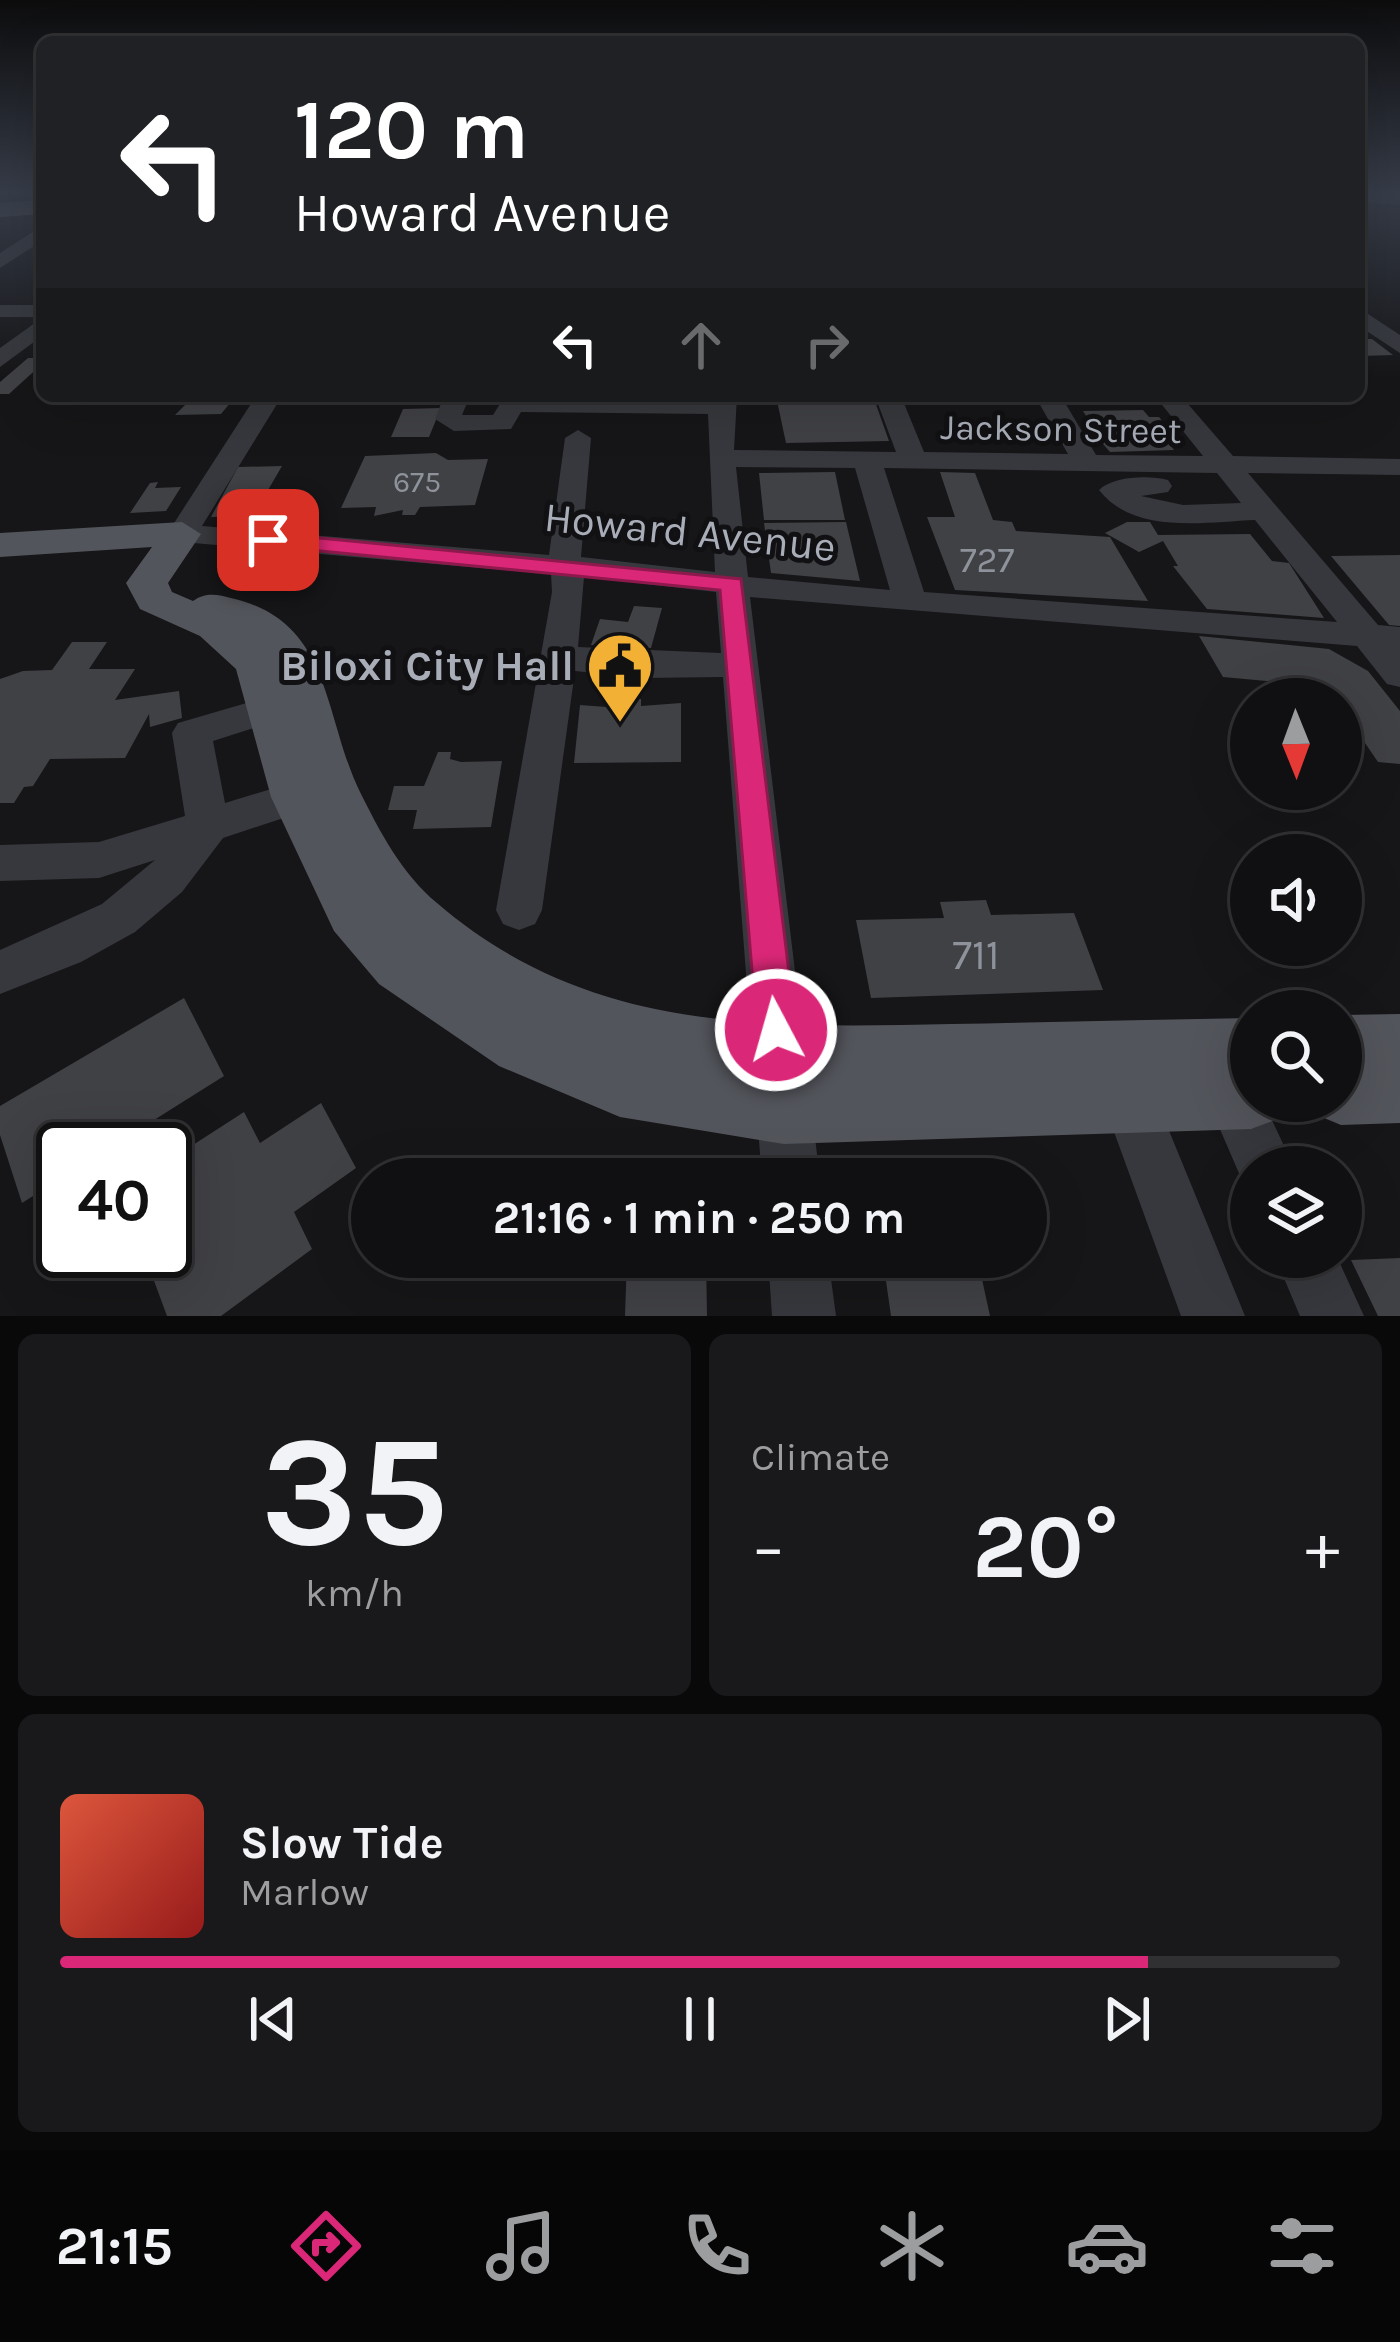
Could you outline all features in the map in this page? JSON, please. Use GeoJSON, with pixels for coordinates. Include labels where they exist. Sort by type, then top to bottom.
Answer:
{"type":"FeatureCollection","features":[{"type":"Feature","properties":{"kind":"main road","name":"Howard Avenue"},"geometry":{"type":"LineString","coordinates":[[0,545],[182,533]]}},
{"type":"Feature","properties":{"kind":"main road"},"geometry":{"type":"LineString","coordinates":[[182,533],[147,583],[155,600],[237,640],[289,704],[355,914],[401,965],[450,1002],[522,1044],[620,1084],[1230,1077]]}},
{"type":"Feature","properties":{"kind":"main road"},"geometry":{"type":"LineString","coordinates":[[315,792],[413,919],[466,960],[519,991],[606,1028],[782,1084],[1128,1096],[1230,1079]]}},
{"type":"Feature","properties":{"kind":"main road"},"geometry":{"type":"LineString","coordinates":[[1362,1046],[1400,1045]]}},
{"type":"Feature","properties":{"kind":"main road"},"geometry":{"type":"LineString","coordinates":[[1362,1091],[1400,1090]]}},
{"type":"Feature","properties":{"kind":"street"},"geometry":{"type":"LineString","coordinates":[[0,311],[36,311]]}},
{"type":"Feature","properties":{"kind":"street"},"geometry":{"type":"LineString","coordinates":[[1365,324],[1400,346]]}},
{"type":"Feature","properties":{"kind":"street"},"geometry":{"type":"LineString","coordinates":[[0,360],[36,330]]}},
{"type":"Feature","properties":{"kind":"street"},"geometry":{"type":"LineString","coordinates":[[182,533],[265,402]]}},
{"type":"Feature","properties":{"kind":"street"},"geometry":{"type":"LineString","coordinates":[[455,402],[448,418],[454,423],[502,423],[512,404],[571,413],[710,402]]}},
{"type":"Feature","properties":{"kind":"street"},"geometry":{"type":"LineString","coordinates":[[723,402],[722,458],[732,584],[788,1158]]}},
{"type":"Feature","properties":{"kind":"street"},"geometry":{"type":"LineString","coordinates":[[890,402],[915,464]]}},
{"type":"Feature","properties":{"kind":"street"},"geometry":{"type":"LineString","coordinates":[[1052,402],[1090,466]]}},
{"type":"Feature","properties":{"kind":"street"},"geometry":{"type":"LineString","coordinates":[[1173,402],[1244,488],[1385,638],[1400,675]]}},
{"type":"Feature","properties":{"kind":"street"},"geometry":{"type":"LineString","coordinates":[[519,910],[569,592],[564,544],[571,413]]}},
{"type":"Feature","properties":{"kind":"street","name":"Jackson Street"},"geometry":{"type":"LineString","coordinates":[[722,458],[1090,466],[1244,488],[1400,467]]}},
{"type":"Feature","properties":{"kind":"street"},"geometry":{"type":"LineString","coordinates":[[868,463],[911,603]]}},
{"type":"Feature","properties":{"kind":"street","name":"Howard Avenue"},"geometry":{"type":"LineString","coordinates":[[182,533],[567,565],[911,603],[1385,638]]}},
{"type":"Feature","properties":{"kind":"street"},"geometry":{"type":"LineString","coordinates":[[559,657],[644,667],[740,665]]}},
{"type":"Feature","properties":{"kind":"street"},"geometry":{"type":"LineString","coordinates":[[0,972],[116,922],[176,873],[208,825],[192,734],[289,704]]}},
{"type":"Feature","properties":{"kind":"street"},"geometry":{"type":"LineString","coordinates":[[0,863],[99,860],[315,792]]}},
{"type":"Feature","properties":{"kind":"street"},"geometry":{"type":"LineString","coordinates":[[1128,1096],[1213,1316]]}},
{"type":"Feature","properties":{"kind":"street"},"geometry":{"type":"LineString","coordinates":[[800,1278],[804,1316]]}},
{"type":"Feature","properties":{"kind":"street"},"geometry":{"type":"LineString","coordinates":[[1315,1278],[1332,1316]]}},
{"type":"Feature","properties":{"kind":"building"},"geometry":{"type":"Polygon","coordinates":[[[1365,339],[1372,339],[1393,355],[1365,356],[1365,339]]]}},
{"type":"Feature","properties":{"kind":"building"},"geometry":{"type":"Polygon","coordinates":[[[28,358],[36,358],[36,369],[9,394],[0,394],[0,382],[28,358]]]}},
{"type":"Feature","properties":{"kind":"building"},"geometry":{"type":"Polygon","coordinates":[[[231,402],[221,414],[175,415],[187,403],[231,402]]]}},
{"type":"Feature","properties":{"kind":"building"},"geometry":{"type":"Polygon","coordinates":[[[777,402],[875,402],[889,441],[786,443],[777,402]]]}},
{"type":"Feature","properties":{"kind":"building"},"geometry":{"type":"Polygon","coordinates":[[[441,408],[429,437],[391,437],[403,409],[441,408]]]}},
{"type":"Feature","properties":{"kind":"building"},"geometry":{"type":"Polygon","coordinates":[[[1143,410],[1149,417],[1159,417],[1179,442],[1168,442],[1174,450],[1110,452],[1091,430],[1095,430],[1083,411],[1143,410]]]}},
{"type":"Feature","properties":{"kind":"building"},"geometry":{"type":"Polygon","coordinates":[[[436,453],[448,460],[488,459],[475,505],[420,507],[415,515],[402,515],[403,510],[374,516],[376,507],[341,508],[365,456],[436,453]]]}},
{"type":"Feature","properties":{"kind":"building"},"geometry":{"type":"Polygon","coordinates":[[[282,466],[253,516],[211,517],[238,467],[282,466]]]}},
{"type":"Feature","properties":{"kind":"building"},"geometry":{"type":"Polygon","coordinates":[[[835,472],[845,520],[764,520],[759,473],[835,472]]]}},
{"type":"Feature","properties":{"kind":"building"},"geometry":{"type":"Polygon","coordinates":[[[940,472],[975,473],[993,520],[1012,522],[1016,531],[1110,537],[1148,601],[955,590],[927,517],[955,517],[940,472]]]}},
{"type":"Feature","properties":{"kind":"building"},"geometry":{"type":"Polygon","coordinates":[[[158,482],[155,488],[181,487],[166,511],[130,513],[150,483],[158,482]]]}},
{"type":"Feature","properties":{"kind":"building"},"geometry":{"type":"Polygon","coordinates":[[[846,522],[860,581],[771,573],[764,523],[846,522]]]}},
{"type":"Feature","properties":{"kind":"building"},"geometry":{"type":"Polygon","coordinates":[[[1127,522],[1150,522],[1158,535],[1250,534],[1272,561],[1289,563],[1324,618],[1207,609],[1173,566],[1178,566],[1163,541],[1139,552],[1105,533],[1127,522]]]}},
{"type":"Feature","properties":{"kind":"building"},"geometry":{"type":"Polygon","coordinates":[[[1400,555],[1400,626],[1389,625],[1331,556],[1400,555]]]}},
{"type":"Feature","properties":{"kind":"building"},"geometry":{"type":"Polygon","coordinates":[[[634,606],[662,608],[651,648],[591,645],[600,619],[628,622],[634,606]]]}},
{"type":"Feature","properties":{"kind":"building"},"geometry":{"type":"Polygon","coordinates":[[[1199,636],[1329,649],[1368,671],[1400,711],[1400,764],[1378,762],[1362,739],[1362,678],[1223,677],[1199,636]]]}},
{"type":"Feature","properties":{"kind":"building"},"geometry":{"type":"Polygon","coordinates":[[[72,642],[107,642],[89,669],[135,669],[115,700],[179,691],[182,718],[150,727],[149,714],[125,758],[50,759],[33,786],[24,787],[14,803],[0,803],[0,679],[23,671],[52,670],[72,642]]]}},
{"type":"Feature","properties":{"kind":"building"},"geometry":{"type":"Polygon","coordinates":[[[621,699],[641,699],[641,706],[681,703],[681,762],[574,763],[580,705],[620,708],[621,699]]]}},
{"type":"Feature","properties":{"kind":"building"},"geometry":{"type":"Polygon","coordinates":[[[438,752],[451,752],[450,759],[461,762],[502,761],[491,827],[413,829],[417,810],[388,810],[394,786],[424,786],[438,752]]]}},
{"type":"Feature","properties":{"kind":"building"},"geometry":{"type":"Polygon","coordinates":[[[986,900],[991,915],[1074,913],[1103,990],[871,998],[856,920],[944,918],[940,902],[986,900]]]}},
{"type":"Feature","properties":{"kind":"building"},"geometry":{"type":"Polygon","coordinates":[[[184,998],[224,1076],[151,1122],[36,1122],[36,1194],[22,1203],[0,1135],[0,1106],[184,998]]]}},
{"type":"Feature","properties":{"kind":"building"},"geometry":{"type":"Polygon","coordinates":[[[321,1103],[351,1159],[351,1172],[294,1212],[312,1249],[221,1316],[167,1316],[153,1278],[192,1278],[192,1146],[244,1112],[260,1143],[321,1103]]]}},
{"type":"Feature","properties":{"kind":"building"},"geometry":{"type":"Polygon","coordinates":[[[1400,1258],[1400,1316],[1378,1316],[1360,1278],[1362,1260],[1400,1258]]]}},
{"type":"Feature","properties":{"kind":"building"},"geometry":{"type":"Polygon","coordinates":[[[626,1278],[706,1278],[707,1316],[625,1316],[626,1278]]]}},
{"type":"Feature","properties":{"kind":"building"},"geometry":{"type":"Polygon","coordinates":[[[886,1278],[982,1278],[990,1316],[891,1316],[886,1278]]]}},
{"type":"Feature","properties":{"kind":"place","name":"Biloxi City Hall"},"geometry":{"type":"Point","coordinates":[620,725]}},
{"type":"Feature","properties":{"kind":"route"},"geometry":{"type":"LineString","coordinates":[[268,540],[676,575],[732,584],[776,1030]]}}]}
